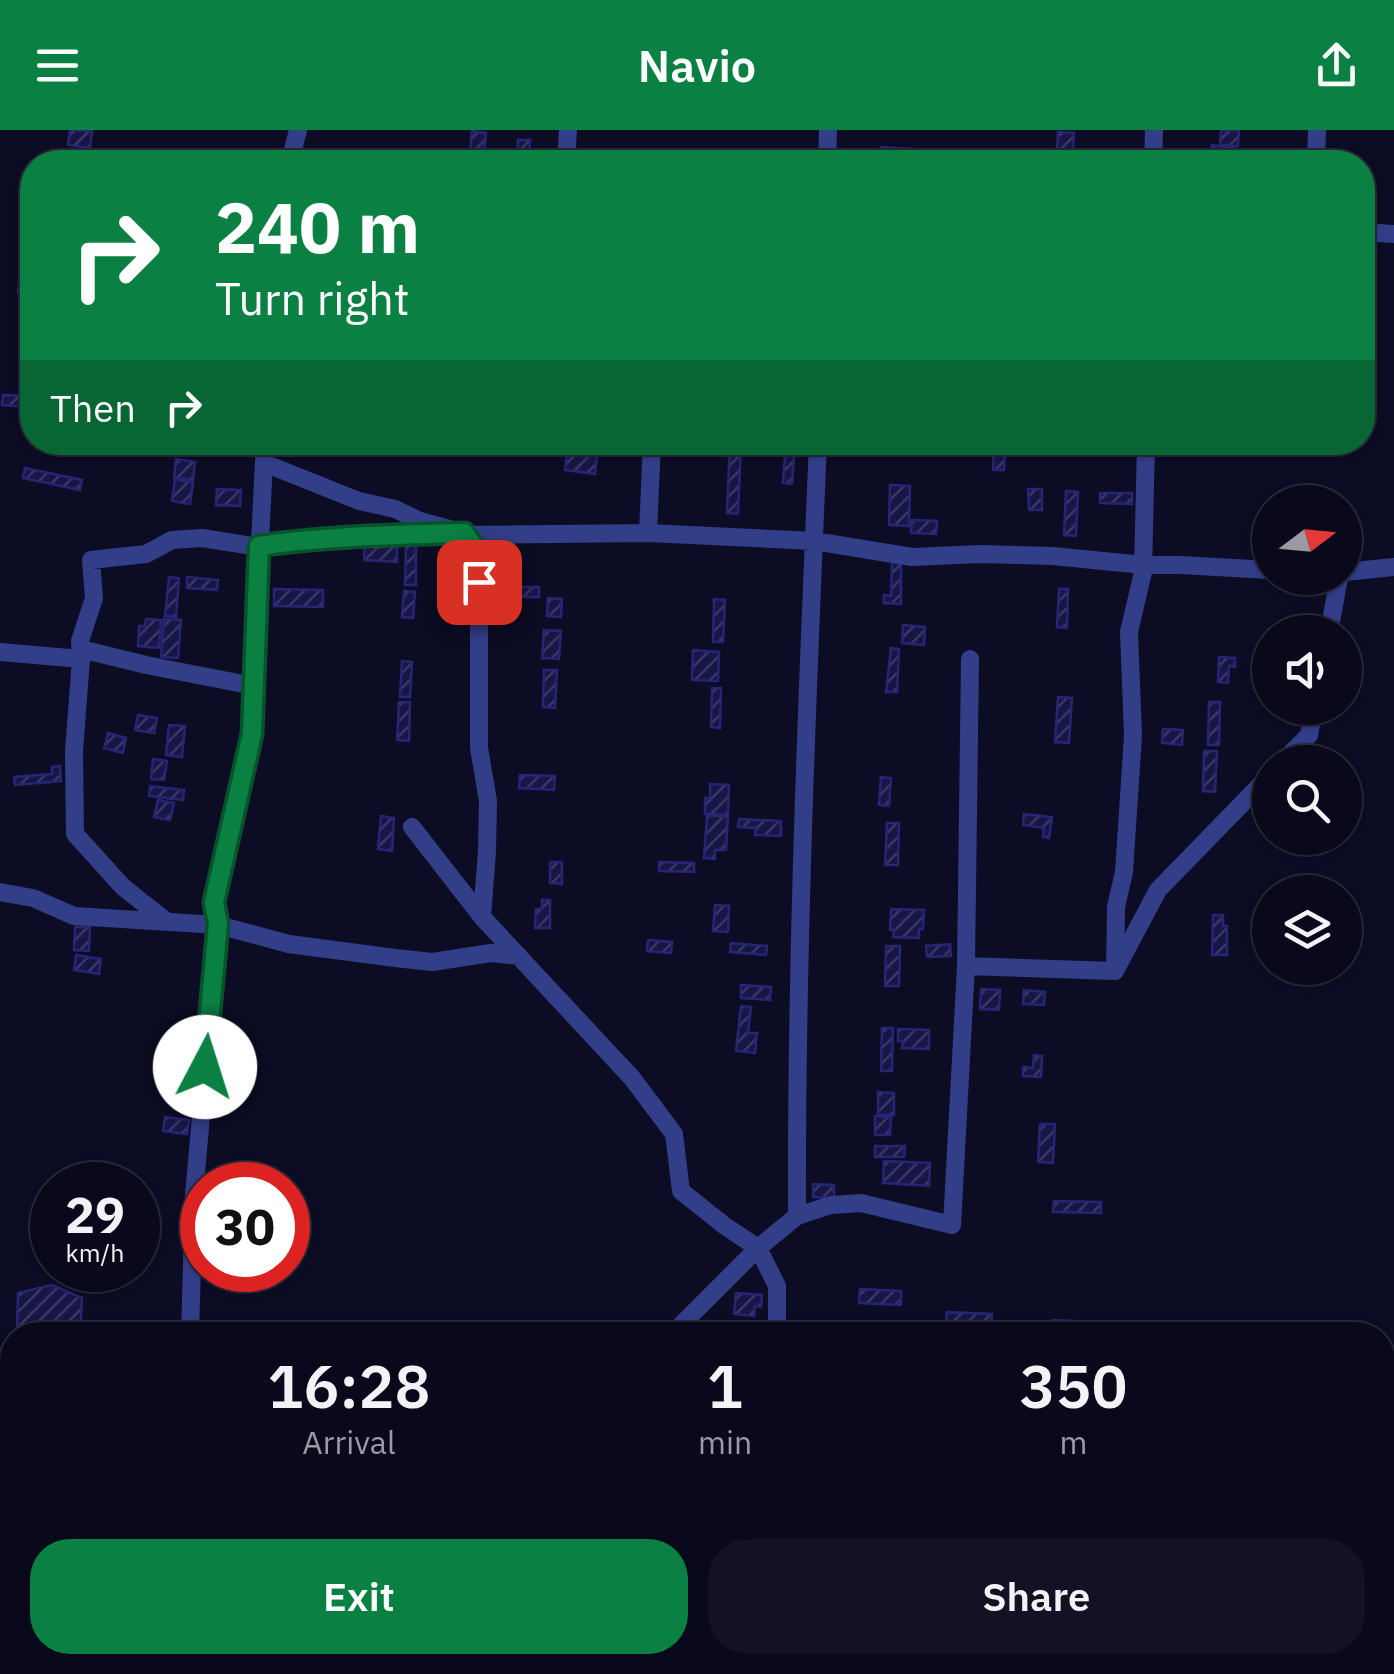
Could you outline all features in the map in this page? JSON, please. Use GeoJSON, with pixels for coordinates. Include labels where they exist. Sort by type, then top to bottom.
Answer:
{"type":"FeatureCollection","features":[{"type":"Feature","properties":{"kind":"street"},"geometry":{"type":"LineString","coordinates":[[190,1322],[194,1196],[218,924],[214,902],[252,734],[264,455]]}},
{"type":"Feature","properties":{"kind":"street"},"geometry":{"type":"LineString","coordinates":[[648,533],[651,455]]}},
{"type":"Feature","properties":{"kind":"street"},"geometry":{"type":"LineString","coordinates":[[797,1216],[796,1036],[817,455]]}},
{"type":"Feature","properties":{"kind":"street"},"geometry":{"type":"LineString","coordinates":[[1115,971],[1116,907],[1124,872],[1133,736],[1129,632],[1143,565],[1146,455]]}},
{"type":"Feature","properties":{"kind":"street"},"geometry":{"type":"LineString","coordinates":[[264,463],[359,500],[464,533],[479,554],[479,748],[488,800],[482,917]]}},
{"type":"Feature","properties":{"kind":"street"},"geometry":{"type":"LineString","coordinates":[[166,921],[124,887],[75,834],[74,750],[80,640],[94,598],[90,560],[146,554],[172,540],[202,538],[259,546],[340,537],[648,533],[814,541],[912,557],[1053,556],[1143,565],[1252,569]]}},
{"type":"Feature","properties":{"kind":"street"},"geometry":{"type":"LineString","coordinates":[[1362,570],[1394,567]]}},
{"type":"Feature","properties":{"kind":"street"},"geometry":{"type":"LineString","coordinates":[[0,652],[81,654],[254,686]]}},
{"type":"Feature","properties":{"kind":"street"},"geometry":{"type":"LineString","coordinates":[[684,1322],[758,1248],[797,1216],[831,1205],[862,1203],[952,1225],[966,966],[970,659]]}},
{"type":"Feature","properties":{"kind":"street"},"geometry":{"type":"LineString","coordinates":[[1115,971],[1158,890],[1252,793]]}},
{"type":"Feature","properties":{"kind":"street"},"geometry":{"type":"LineString","coordinates":[[412,827],[482,917],[632,1078],[674,1134],[681,1190],[758,1248],[778,1286],[777,1322]]}},
{"type":"Feature","properties":{"kind":"street"},"geometry":{"type":"LineString","coordinates":[[0,892],[33,898],[74,916],[218,924],[289,944],[394,958],[432,962],[490,953],[518,956]]}},
{"type":"Feature","properties":{"kind":"street"},"geometry":{"type":"LineString","coordinates":[[966,966],[1115,971]]}},
{"type":"Feature","properties":{"kind":"building"},"geometry":{"type":"Polygon","coordinates":[[[70,130],[92,131],[90,148],[68,145],[70,130]]]}},
{"type":"Feature","properties":{"kind":"building"},"geometry":{"type":"Polygon","coordinates":[[[1221,130],[1239,130],[1238,146],[1220,145],[1221,130]]]}},
{"type":"Feature","properties":{"kind":"building"},"geometry":{"type":"Polygon","coordinates":[[[472,131],[486,133],[484,150],[470,150],[472,131]]]}},
{"type":"Feature","properties":{"kind":"building"},"geometry":{"type":"Polygon","coordinates":[[[1058,132],[1074,133],[1073,150],[1057,150],[1058,132]]]}},
{"type":"Feature","properties":{"kind":"building"},"geometry":{"type":"Polygon","coordinates":[[[518,140],[530,140],[530,150],[518,150],[518,140]]]}},
{"type":"Feature","properties":{"kind":"building"},"geometry":{"type":"Polygon","coordinates":[[[1212,145],[1237,149],[1237,150],[1211,150],[1212,145]]]}},
{"type":"Feature","properties":{"kind":"building"},"geometry":{"type":"Polygon","coordinates":[[[3,395],[20,396],[20,406],[2,405],[3,395]]]}},
{"type":"Feature","properties":{"kind":"building"},"geometry":{"type":"Polygon","coordinates":[[[567,455],[597,456],[595,474],[565,470],[567,455]]]}},
{"type":"Feature","properties":{"kind":"building"},"geometry":{"type":"Polygon","coordinates":[[[729,455],[740,455],[738,514],[727,513],[729,455]]]}},
{"type":"Feature","properties":{"kind":"building"},"geometry":{"type":"Polygon","coordinates":[[[785,455],[794,455],[792,484],[783,483],[785,455]]]}},
{"type":"Feature","properties":{"kind":"building"},"geometry":{"type":"Polygon","coordinates":[[[994,455],[1005,455],[1004,470],[993,470],[994,455]]]}},
{"type":"Feature","properties":{"kind":"building"},"geometry":{"type":"Polygon","coordinates":[[[176,459],[195,462],[193,480],[174,478],[176,459]]]}},
{"type":"Feature","properties":{"kind":"building"},"geometry":{"type":"Polygon","coordinates":[[[25,468],[82,480],[80,490],[23,478],[25,468]]]}},
{"type":"Feature","properties":{"kind":"building"},"geometry":{"type":"Polygon","coordinates":[[[175,479],[193,482],[190,504],[172,501],[175,479]]]}},
{"type":"Feature","properties":{"kind":"building"},"geometry":{"type":"Polygon","coordinates":[[[890,485],[910,486],[909,526],[889,525],[890,485]]]}},
{"type":"Feature","properties":{"kind":"building"},"geometry":{"type":"Polygon","coordinates":[[[217,489],[241,490],[240,506],[216,505],[217,489]]]}},
{"type":"Feature","properties":{"kind":"building"},"geometry":{"type":"Polygon","coordinates":[[[1028,489],[1042,489],[1042,510],[1029,510],[1028,489]]]}},
{"type":"Feature","properties":{"kind":"building"},"geometry":{"type":"Polygon","coordinates":[[[1066,491],[1078,492],[1076,536],[1064,535],[1066,491]]]}},
{"type":"Feature","properties":{"kind":"building"},"geometry":{"type":"Polygon","coordinates":[[[1100,493],[1132,493],[1132,504],[1100,503],[1100,493]]]}},
{"type":"Feature","properties":{"kind":"building"},"geometry":{"type":"Polygon","coordinates":[[[912,520],[937,521],[936,534],[911,533],[912,520]]]}},
{"type":"Feature","properties":{"kind":"building"},"geometry":{"type":"Polygon","coordinates":[[[365,541],[397,543],[397,562],[364,560],[365,541]]]}},
{"type":"Feature","properties":{"kind":"building"},"geometry":{"type":"Polygon","coordinates":[[[406,545],[416,545],[416,585],[405,585],[406,545]]]}},
{"type":"Feature","properties":{"kind":"building"},"geometry":{"type":"Polygon","coordinates":[[[892,561],[901,561],[901,604],[884,603],[884,595],[891,596],[892,561]]]}},
{"type":"Feature","properties":{"kind":"building"},"geometry":{"type":"Polygon","coordinates":[[[169,577],[179,578],[176,617],[165,616],[169,577]]]}},
{"type":"Feature","properties":{"kind":"building"},"geometry":{"type":"Polygon","coordinates":[[[187,577],[218,580],[217,590],[187,588],[187,577]]]}},
{"type":"Feature","properties":{"kind":"building"},"geometry":{"type":"Polygon","coordinates":[[[509,587],[539,587],[539,597],[509,597],[509,587]]]}},
{"type":"Feature","properties":{"kind":"building"},"geometry":{"type":"Polygon","coordinates":[[[274,589],[323,590],[323,607],[274,606],[274,589]]]}},
{"type":"Feature","properties":{"kind":"building"},"geometry":{"type":"Polygon","coordinates":[[[1059,589],[1068,589],[1067,628],[1057,627],[1059,589]]]}},
{"type":"Feature","properties":{"kind":"building"},"geometry":{"type":"Polygon","coordinates":[[[404,591],[415,592],[413,618],[402,617],[404,591]]]}},
{"type":"Feature","properties":{"kind":"building"},"geometry":{"type":"Polygon","coordinates":[[[548,598],[562,599],[561,617],[547,616],[548,598]]]}},
{"type":"Feature","properties":{"kind":"building"},"geometry":{"type":"Polygon","coordinates":[[[714,599],[725,600],[723,642],[713,642],[714,599]]]}},
{"type":"Feature","properties":{"kind":"building"},"geometry":{"type":"Polygon","coordinates":[[[146,619],[161,620],[159,648],[138,646],[139,626],[145,626],[146,619]]]}},
{"type":"Feature","properties":{"kind":"building"},"geometry":{"type":"Polygon","coordinates":[[[164,619],[181,620],[178,658],[161,657],[164,619]]]}},
{"type":"Feature","properties":{"kind":"building"},"geometry":{"type":"Polygon","coordinates":[[[903,625],[925,627],[924,645],[902,643],[903,625]]]}},
{"type":"Feature","properties":{"kind":"building"},"geometry":{"type":"Polygon","coordinates":[[[544,630],[561,631],[559,659],[542,658],[544,630]]]}},
{"type":"Feature","properties":{"kind":"building"},"geometry":{"type":"Polygon","coordinates":[[[891,648],[899,649],[897,692],[886,692],[891,648]]]}},
{"type":"Feature","properties":{"kind":"building"},"geometry":{"type":"Polygon","coordinates":[[[693,650],[719,652],[718,681],[692,680],[693,650]]]}},
{"type":"Feature","properties":{"kind":"building"},"geometry":{"type":"Polygon","coordinates":[[[1219,657],[1235,658],[1235,667],[1229,666],[1228,683],[1218,682],[1219,657]]]}},
{"type":"Feature","properties":{"kind":"building"},"geometry":{"type":"Polygon","coordinates":[[[402,661],[412,662],[410,697],[400,697],[402,661]]]}},
{"type":"Feature","properties":{"kind":"building"},"geometry":{"type":"Polygon","coordinates":[[[544,670],[557,670],[555,708],[543,707],[544,670]]]}},
{"type":"Feature","properties":{"kind":"building"},"geometry":{"type":"Polygon","coordinates":[[[712,688],[721,688],[720,728],[711,727],[712,688]]]}},
{"type":"Feature","properties":{"kind":"building"},"geometry":{"type":"Polygon","coordinates":[[[1058,697],[1072,698],[1069,743],[1055,742],[1058,697]]]}},
{"type":"Feature","properties":{"kind":"building"},"geometry":{"type":"Polygon","coordinates":[[[399,702],[410,702],[409,741],[397,740],[399,702]]]}},
{"type":"Feature","properties":{"kind":"building"},"geometry":{"type":"Polygon","coordinates":[[[1209,702],[1220,702],[1219,745],[1208,745],[1209,702]]]}},
{"type":"Feature","properties":{"kind":"building"},"geometry":{"type":"Polygon","coordinates":[[[138,715],[157,718],[154,733],[135,730],[138,715]]]}},
{"type":"Feature","properties":{"kind":"building"},"geometry":{"type":"Polygon","coordinates":[[[169,725],[185,726],[182,757],[166,755],[169,725]]]}},
{"type":"Feature","properties":{"kind":"building"},"geometry":{"type":"Polygon","coordinates":[[[1163,729],[1183,730],[1182,745],[1162,743],[1163,729]]]}},
{"type":"Feature","properties":{"kind":"building"},"geometry":{"type":"Polygon","coordinates":[[[108,733],[126,738],[123,753],[104,748],[108,733]]]}},
{"type":"Feature","properties":{"kind":"building"},"geometry":{"type":"Polygon","coordinates":[[[1204,751],[1217,751],[1215,792],[1203,791],[1204,751]]]}},
{"type":"Feature","properties":{"kind":"building"},"geometry":{"type":"Polygon","coordinates":[[[153,759],[167,761],[164,780],[151,779],[153,759]]]}},
{"type":"Feature","properties":{"kind":"building"},"geometry":{"type":"Polygon","coordinates":[[[60,766],[61,781],[15,785],[14,777],[52,774],[52,767],[60,766]]]}},
{"type":"Feature","properties":{"kind":"building"},"geometry":{"type":"Polygon","coordinates":[[[520,775],[555,776],[554,790],[519,788],[520,775]]]}},
{"type":"Feature","properties":{"kind":"building"},"geometry":{"type":"Polygon","coordinates":[[[881,777],[891,778],[889,806],[879,805],[881,777]]]}},
{"type":"Feature","properties":{"kind":"building"},"geometry":{"type":"Polygon","coordinates":[[[710,784],[729,785],[728,815],[705,814],[710,784]]]}},
{"type":"Feature","properties":{"kind":"building"},"geometry":{"type":"Polygon","coordinates":[[[150,786],[184,790],[183,800],[149,796],[150,786]]]}},
{"type":"Feature","properties":{"kind":"building"},"geometry":{"type":"Polygon","coordinates":[[[158,800],[174,803],[170,820],[154,817],[158,800]]]}},
{"type":"Feature","properties":{"kind":"building"},"geometry":{"type":"Polygon","coordinates":[[[1024,814],[1052,817],[1049,838],[1043,837],[1044,828],[1023,825],[1024,814]]]}},
{"type":"Feature","properties":{"kind":"building"},"geometry":{"type":"Polygon","coordinates":[[[707,815],[728,817],[726,850],[715,850],[715,859],[704,858],[707,815]]]}},
{"type":"Feature","properties":{"kind":"building"},"geometry":{"type":"Polygon","coordinates":[[[381,816],[394,818],[392,851],[378,849],[381,816]]]}},
{"type":"Feature","properties":{"kind":"building"},"geometry":{"type":"Polygon","coordinates":[[[739,819],[781,821],[781,836],[755,835],[756,828],[738,827],[739,819]]]}},
{"type":"Feature","properties":{"kind":"building"},"geometry":{"type":"Polygon","coordinates":[[[887,823],[899,823],[898,865],[885,865],[887,823]]]}},
{"type":"Feature","properties":{"kind":"building"},"geometry":{"type":"Polygon","coordinates":[[[550,862],[562,862],[562,884],[550,883],[550,862]]]}},
{"type":"Feature","properties":{"kind":"building"},"geometry":{"type":"Polygon","coordinates":[[[659,862],[694,863],[694,872],[659,871],[659,862]]]}},
{"type":"Feature","properties":{"kind":"building"},"geometry":{"type":"Polygon","coordinates":[[[542,900],[550,900],[550,928],[535,928],[536,909],[542,909],[542,900]]]}},
{"type":"Feature","properties":{"kind":"building"},"geometry":{"type":"Polygon","coordinates":[[[715,905],[729,906],[728,932],[713,931],[715,905]]]}},
{"type":"Feature","properties":{"kind":"building"},"geometry":{"type":"Polygon","coordinates":[[[891,909],[924,910],[919,938],[893,937],[891,909]]]}},
{"type":"Feature","properties":{"kind":"building"},"geometry":{"type":"Polygon","coordinates":[[[1213,915],[1223,915],[1223,926],[1227,926],[1227,955],[1212,955],[1213,915]]]}},
{"type":"Feature","properties":{"kind":"building"},"geometry":{"type":"Polygon","coordinates":[[[75,927],[90,927],[89,951],[74,950],[75,927]]]}},
{"type":"Feature","properties":{"kind":"building"},"geometry":{"type":"Polygon","coordinates":[[[648,940],[672,942],[671,953],[647,951],[648,940]]]}},
{"type":"Feature","properties":{"kind":"building"},"geometry":{"type":"Polygon","coordinates":[[[731,943],[767,946],[766,955],[730,952],[731,943]]]}},
{"type":"Feature","properties":{"kind":"building"},"geometry":{"type":"Polygon","coordinates":[[[950,944],[951,956],[927,957],[926,946],[950,944]]]}},
{"type":"Feature","properties":{"kind":"building"},"geometry":{"type":"Polygon","coordinates":[[[886,946],[900,946],[899,986],[885,986],[886,946]]]}},
{"type":"Feature","properties":{"kind":"building"},"geometry":{"type":"Polygon","coordinates":[[[76,955],[101,959],[99,974],[74,970],[76,955]]]}},
{"type":"Feature","properties":{"kind":"building"},"geometry":{"type":"Polygon","coordinates":[[[741,985],[771,987],[770,1000],[741,998],[741,985]]]}},
{"type":"Feature","properties":{"kind":"building"},"geometry":{"type":"Polygon","coordinates":[[[981,989],[1000,990],[999,1010],[980,1009],[981,989]]]}},
{"type":"Feature","properties":{"kind":"building"},"geometry":{"type":"Polygon","coordinates":[[[1024,990],[1045,992],[1044,1005],[1023,1004],[1024,990]]]}},
{"type":"Feature","properties":{"kind":"building"},"geometry":{"type":"Polygon","coordinates":[[[741,1006],[751,1007],[748,1033],[757,1033],[755,1053],[736,1051],[741,1006]]]}},
{"type":"Feature","properties":{"kind":"building"},"geometry":{"type":"Polygon","coordinates":[[[882,1028],[893,1028],[892,1071],[881,1071],[882,1028]]]}},
{"type":"Feature","properties":{"kind":"building"},"geometry":{"type":"Polygon","coordinates":[[[898,1029],[929,1030],[929,1049],[902,1048],[898,1029]]]}},
{"type":"Feature","properties":{"kind":"building"},"geometry":{"type":"Polygon","coordinates":[[[1034,1055],[1042,1056],[1041,1077],[1023,1076],[1023,1067],[1033,1068],[1034,1055]]]}},
{"type":"Feature","properties":{"kind":"building"},"geometry":{"type":"Polygon","coordinates":[[[170,1062],[191,1064],[190,1081],[168,1079],[170,1062]]]}},
{"type":"Feature","properties":{"kind":"building"},"geometry":{"type":"Polygon","coordinates":[[[878,1092],[894,1093],[894,1115],[878,1115],[878,1092]]]}},
{"type":"Feature","properties":{"kind":"building"},"geometry":{"type":"Polygon","coordinates":[[[875,1116],[891,1117],[890,1135],[875,1135],[875,1116]]]}},
{"type":"Feature","properties":{"kind":"building"},"geometry":{"type":"Polygon","coordinates":[[[165,1117],[189,1120],[187,1134],[163,1131],[165,1117]]]}},
{"type":"Feature","properties":{"kind":"building"},"geometry":{"type":"Polygon","coordinates":[[[1040,1124],[1055,1124],[1053,1163],[1038,1162],[1040,1124]]]}},
{"type":"Feature","properties":{"kind":"building"},"geometry":{"type":"Polygon","coordinates":[[[875,1146],[905,1146],[904,1157],[875,1157],[875,1146]]]}},
{"type":"Feature","properties":{"kind":"building"},"geometry":{"type":"Polygon","coordinates":[[[884,1161],[930,1163],[929,1186],[883,1183],[884,1161]]]}},
{"type":"Feature","properties":{"kind":"building"},"geometry":{"type":"Polygon","coordinates":[[[813,1184],[834,1185],[834,1198],[813,1197],[813,1184]]]}},
{"type":"Feature","properties":{"kind":"building"},"geometry":{"type":"Polygon","coordinates":[[[1054,1201],[1101,1202],[1101,1213],[1053,1212],[1054,1201]]]}},
{"type":"Feature","properties":{"kind":"building"},"geometry":{"type":"Polygon","coordinates":[[[860,1289],[901,1291],[901,1305],[859,1303],[860,1289]]]}},
{"type":"Feature","properties":{"kind":"building"},"geometry":{"type":"Polygon","coordinates":[[[68,1292],[82,1298],[81,1322],[17,1322],[18,1293],[68,1292]]]}},
{"type":"Feature","properties":{"kind":"building"},"geometry":{"type":"Polygon","coordinates":[[[736,1293],[762,1295],[761,1307],[755,1306],[754,1316],[734,1314],[736,1293]]]}},
{"type":"Feature","properties":{"kind":"building"},"geometry":{"type":"Polygon","coordinates":[[[947,1312],[992,1314],[991,1322],[946,1322],[947,1312]]]}},
{"type":"Feature","properties":{"kind":"route"},"geometry":{"type":"LineString","coordinates":[[205,1067],[218,924],[214,902],[252,734],[259,546],[360,536],[464,533],[479,554],[479,582]]}}]}
